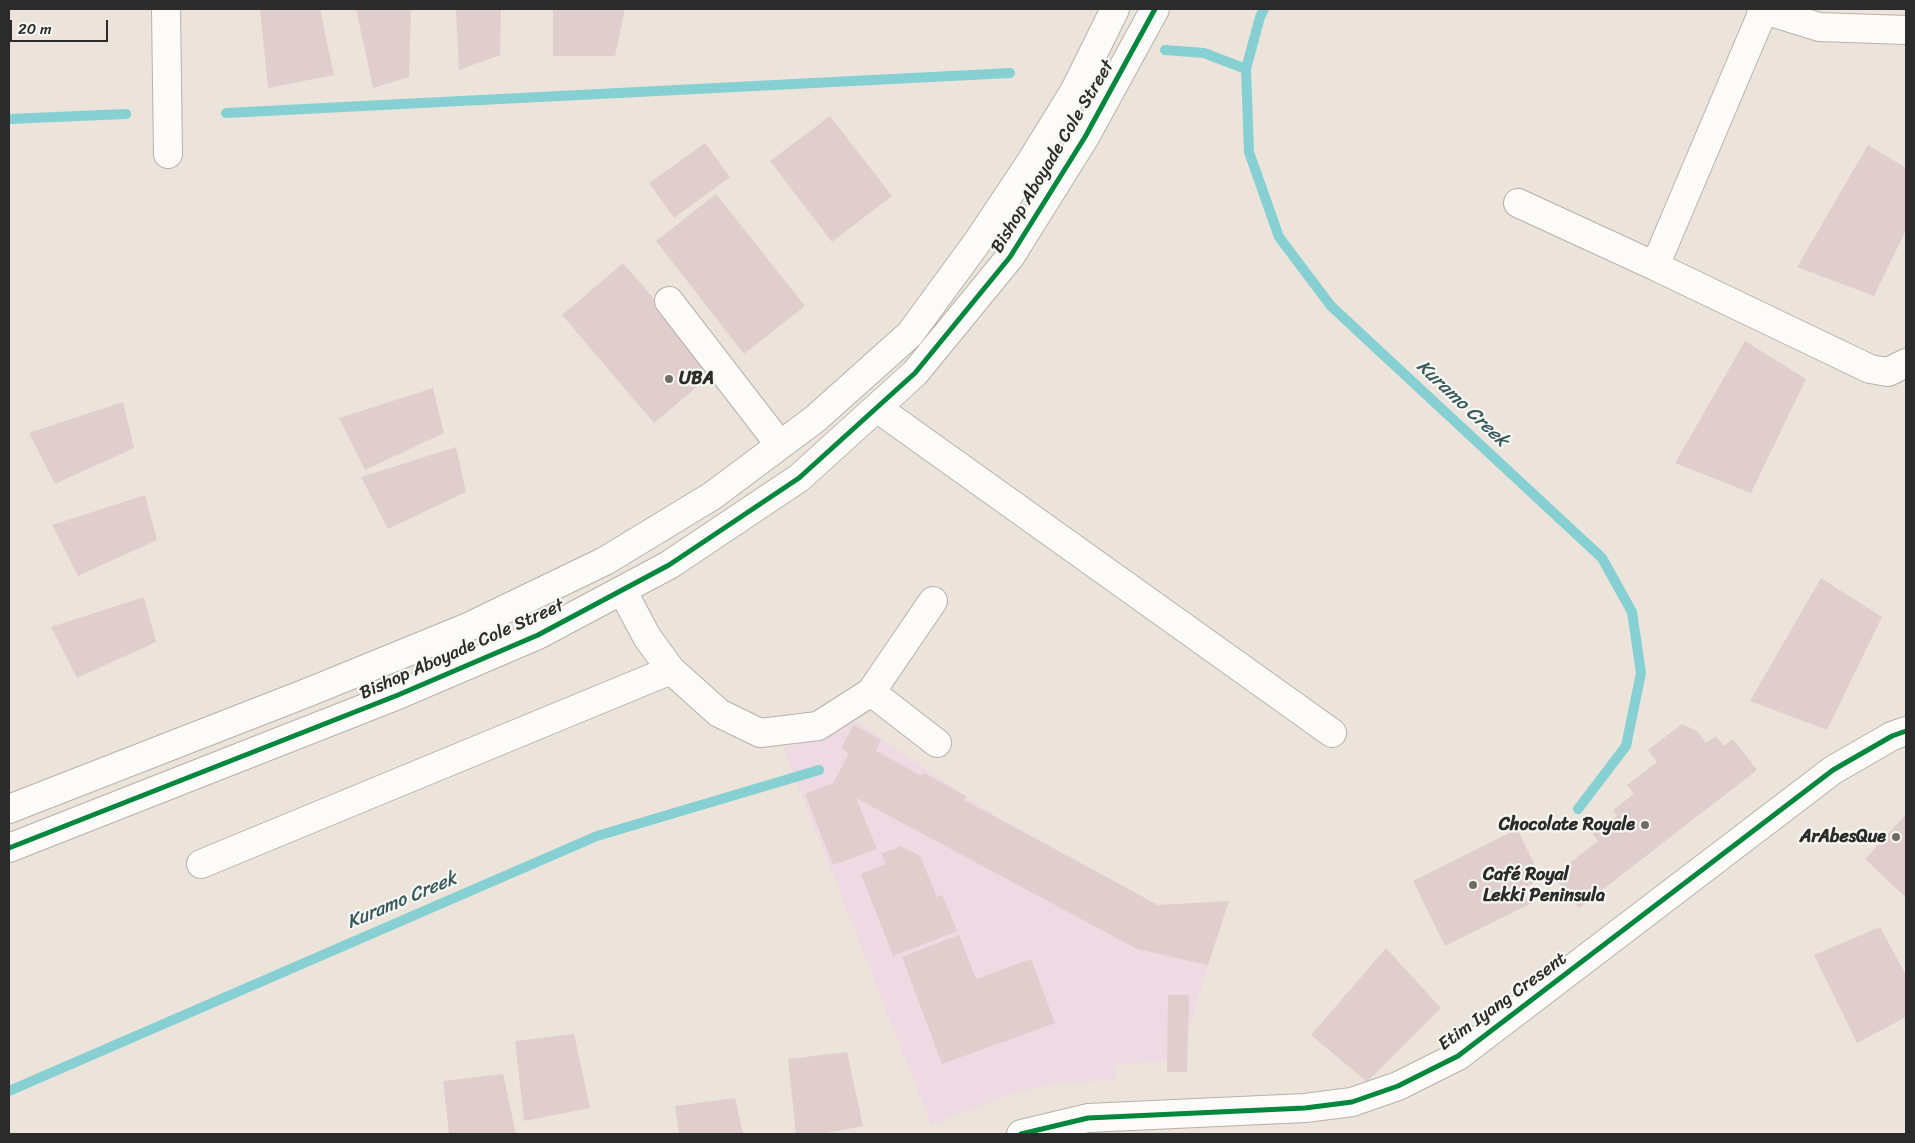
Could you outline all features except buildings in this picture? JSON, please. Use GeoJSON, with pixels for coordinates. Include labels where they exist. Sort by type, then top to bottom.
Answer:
{"type":"FeatureCollection","features":[{"type":"Feature","properties":{"kind":"street"},"geometry":{"type":"LineString","coordinates":[[166,9],[168,154]]}},
{"type":"Feature","properties":{"kind":"street","name":"Bishop Aboyade Cole Street"},"geometry":{"type":"LineString","coordinates":[[9,809],[309,692],[474,624],[604,561],[712,496],[815,419],[910,334],[978,241],[1040,147],[1075,90],[1115,9]]}},
{"type":"Feature","properties":{"kind":"street","name":"Bishop Aboyade Cole Street"},"geometry":{"type":"LineString","coordinates":[[9,848],[398,695],[538,635],[669,565],[800,478],[914,373],[1010,257],[1085,136],[1155,9]]}},
{"type":"Feature","properties":{"kind":"street"},"geometry":{"type":"LineString","coordinates":[[1655,266],[1763,9],[1819,27],[1906,30]]}},
{"type":"Feature","properties":{"kind":"street"},"geometry":{"type":"LineString","coordinates":[[1518,203],[1870,369],[1888,372],[1906,363]]}},
{"type":"Feature","properties":{"kind":"street"},"geometry":{"type":"LineString","coordinates":[[669,301],[780,445]]}},
{"type":"Feature","properties":{"kind":"street"},"geometry":{"type":"LineString","coordinates":[[876,408],[1332,733]]}},
{"type":"Feature","properties":{"kind":"street"},"geometry":{"type":"LineString","coordinates":[[622,590],[647,637],[670,670],[719,713],[760,733],[818,726],[871,692],[934,601]]}},
{"type":"Feature","properties":{"kind":"street"},"geometry":{"type":"LineString","coordinates":[[201,864],[670,670]]}},
{"type":"Feature","properties":{"kind":"street"},"geometry":{"type":"LineString","coordinates":[[871,692],[937,743]]}},
{"type":"Feature","properties":{"kind":"street","name":"Etim Iyang Cresent"},"geometry":{"type":"LineString","coordinates":[[1021,1134],[1088,1118],[1305,1108],[1343,1103],[1398,1086],[1458,1056],[1833,770],[1892,736],[1906,731]]}},
{"type":"Feature","properties":{"kind":"shaded area"},"geometry":{"type":"Polygon","coordinates":[[[848,716],[998,817],[1158,905],[1208,965],[1188,1032],[1187,1072],[1167,1072],[1167,1061],[1115,1065],[1116,1080],[1060,1083],[1017,1092],[931,1125],[783,748],[840,732],[848,716]]]}},
{"type":"Feature","properties":{"kind":"waterway","name":"Kuramo Creek"},"geometry":{"type":"LineString","coordinates":[[1264,9],[1260,17],[1246,69],[1249,152],[1279,237],[1331,306],[1602,558],[1632,612],[1641,673],[1626,746],[1578,809]]}},
{"type":"Feature","properties":{"kind":"waterway"},"geometry":{"type":"LineString","coordinates":[[1165,50],[1204,53],[1246,69]]}},
{"type":"Feature","properties":{"kind":"waterway"},"geometry":{"type":"LineString","coordinates":[[226,113],[1010,73]]}},
{"type":"Feature","properties":{"kind":"waterway"},"geometry":{"type":"LineString","coordinates":[[9,119],[126,114]]}},
{"type":"Feature","properties":{"kind":"waterway","name":"Kuramo Creek"},"geometry":{"type":"LineString","coordinates":[[9,1091],[597,836],[819,770]]}},
{"type":"Feature","properties":{"kind":"cycle path"},"geometry":{"type":"LineString","coordinates":[[9,848],[398,695],[538,635],[669,565],[799,478],[915,373],[1010,257],[1085,137],[1155,9]]}},
{"type":"Feature","properties":{"kind":"cycle path"},"geometry":{"type":"LineString","coordinates":[[1021,1134],[1088,1118],[1305,1108],[1352,1102],[1398,1086],[1458,1056],[1833,770],[1892,736],[1906,731]]}},
{"type":"Feature","properties":{"kind":"place","name":"UBA"},"geometry":{"type":"Point","coordinates":[669,379]}},
{"type":"Feature","properties":{"kind":"place","name":"Chocolate Royale"},"geometry":{"type":"Point","coordinates":[1645,825]}},
{"type":"Feature","properties":{"kind":"place","name":"ArAbesQue"},"geometry":{"type":"Point","coordinates":[1896,837]}},
{"type":"Feature","properties":{"kind":"place","name":"Café Royal Lekki Peninsula"},"geometry":{"type":"Point","coordinates":[1473,885]}}]}
